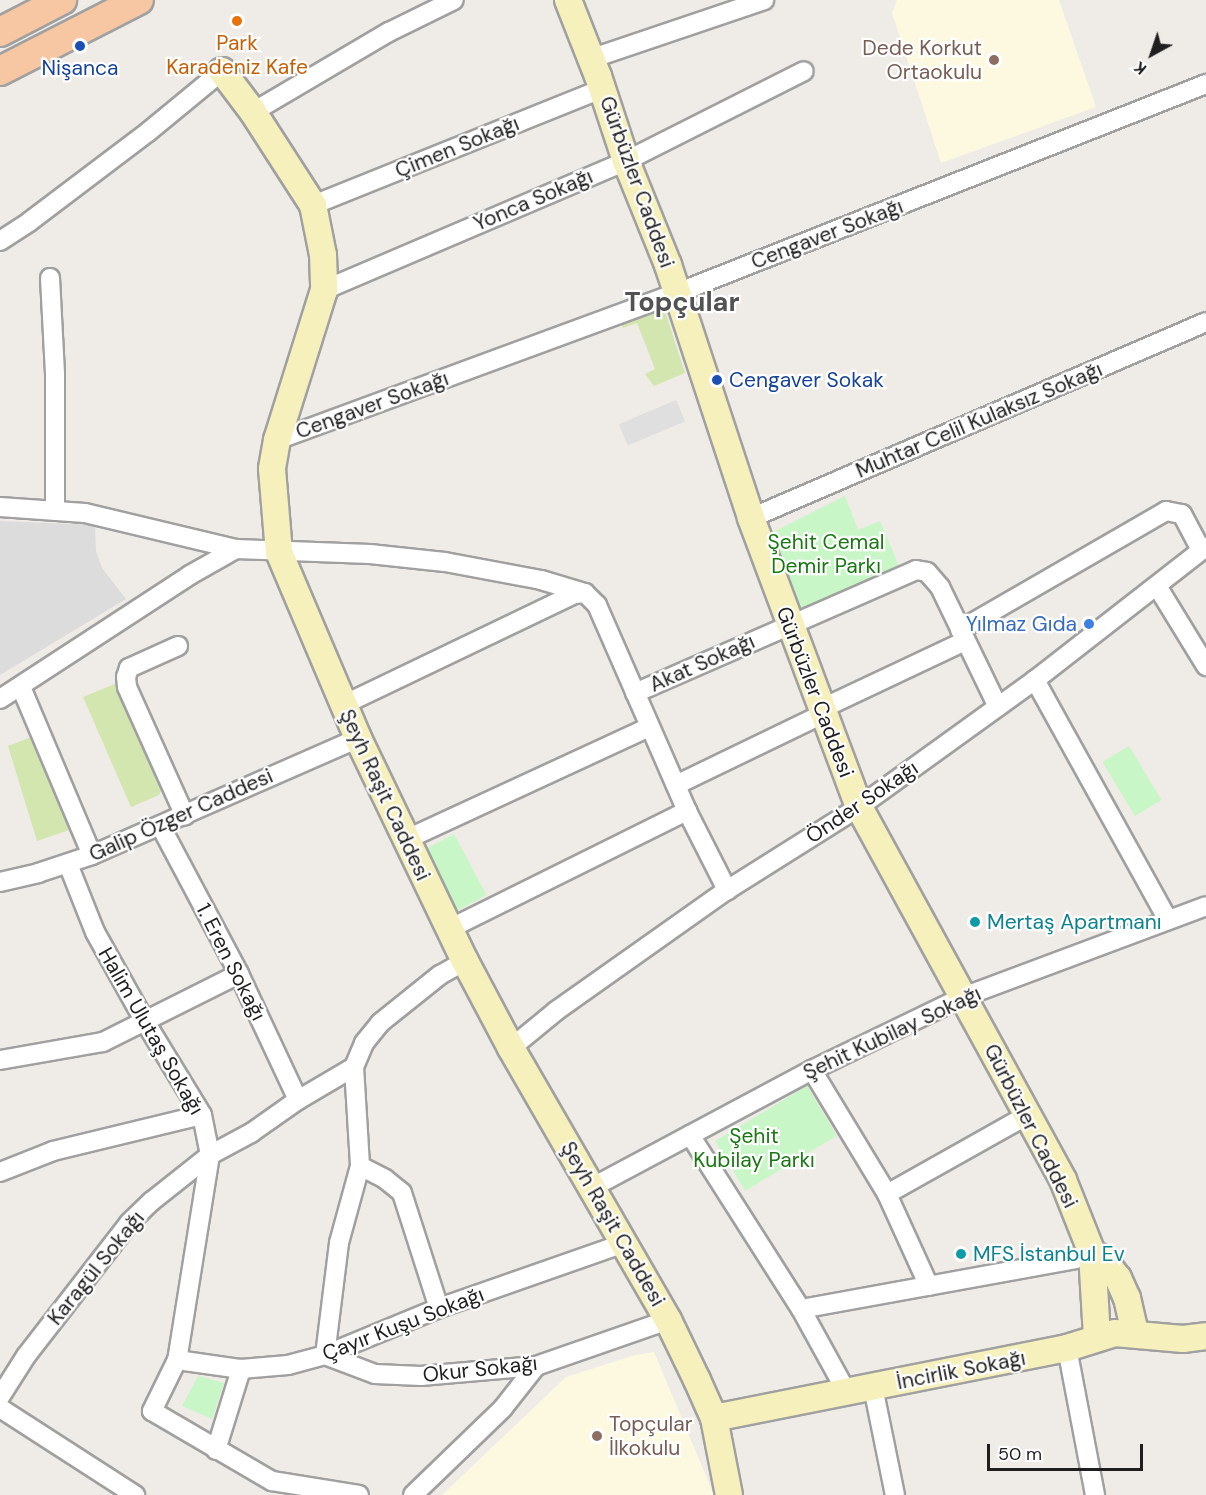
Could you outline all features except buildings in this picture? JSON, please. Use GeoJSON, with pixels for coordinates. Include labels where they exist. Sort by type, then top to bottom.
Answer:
{"type":"FeatureCollection","features":[{"type":"Feature","properties":{"kind":"main road"},"geometry":{"type":"LineString","coordinates":[[0,32],[62,0]]}},
{"type":"Feature","properties":{"kind":"main road"},"geometry":{"type":"LineString","coordinates":[[0,71],[139,0]]}},
{"type":"Feature","properties":{"kind":"street"},"geometry":{"type":"LineString","coordinates":[[253,112],[388,32],[454,0]]}},
{"type":"Feature","properties":{"kind":"street","name":"Gürbüzler Caddesi"},"geometry":{"type":"LineString","coordinates":[[568,0],[677,293],[751,518],[859,807],[1063,1180],[1092,1253]]}},
{"type":"Feature","properties":{"kind":"street"},"geometry":{"type":"LineString","coordinates":[[590,59],[764,0]]}},
{"type":"Feature","properties":{"kind":"street"},"geometry":{"type":"LineString","coordinates":[[0,241],[29,222],[148,132],[222,71]]}},
{"type":"Feature","properties":{"kind":"street","name":"Şeyh Raşit Caddesi"},"geometry":{"type":"LineString","coordinates":[[222,71],[253,112],[313,205],[323,255],[324,290],[278,440],[272,469],[279,552],[358,738],[465,961],[511,1048],[622,1244],[668,1320],[714,1418],[729,1495]]}},
{"type":"Feature","properties":{"kind":"street","name":"Yonca Sokağı"},"geometry":{"type":"LineString","coordinates":[[324,290],[626,161],[804,71]]}},
{"type":"Feature","properties":{"kind":"street","name":"Cengaver Sokağı"},"geometry":{"type":"LineString","coordinates":[[278,440],[677,293],[1206,84]]}},
{"type":"Feature","properties":{"kind":"street","name":"Çimen Sokağı"},"geometry":{"type":"LineString","coordinates":[[313,205],[602,89]]}},
{"type":"Feature","properties":{"kind":"street"},"geometry":{"type":"LineString","coordinates":[[50,278],[55,375],[55,511]]}},
{"type":"Feature","properties":{"kind":"street","name":"Muhtar Celil Kulaksız Sokağı"},"geometry":{"type":"LineString","coordinates":[[751,518],[1206,322]]}},
{"type":"Feature","properties":{"kind":"street"},"geometry":{"type":"LineString","coordinates":[[0,507],[85,513],[236,549],[369,554],[445,562],[541,580],[585,593],[597,605],[687,811],[727,890]]}},
{"type":"Feature","properties":{"kind":"street"},"geometry":{"type":"LineString","coordinates":[[676,785],[822,711],[962,635],[1166,511],[1182,514],[1204,548]]}},
{"type":"Feature","properties":{"kind":"street","name":"Önder Sokağı"},"geometry":{"type":"LineString","coordinates":[[511,1048],[556,1011],[727,890],[859,807],[998,707],[1204,548]]}},
{"type":"Feature","properties":{"kind":"street"},"geometry":{"type":"LineString","coordinates":[[0,699],[190,575],[236,549]]}},
{"type":"Feature","properties":{"kind":"street","name":"Akat Sokağı"},"geometry":{"type":"LineString","coordinates":[[635,693],[916,570],[932,576],[998,707]]}},
{"type":"Feature","properties":{"kind":"street"},"geometry":{"type":"LineString","coordinates":[[1157,586],[1206,666]]}},
{"type":"Feature","properties":{"kind":"street"},"geometry":{"type":"LineString","coordinates":[[344,705],[575,594],[585,593]]}},
{"type":"Feature","properties":{"kind":"street"},"geometry":{"type":"LineString","coordinates":[[178,646],[129,668],[126,677],[127,687],[185,816]]}},
{"type":"Feature","properties":{"kind":"street"},"geometry":{"type":"LineString","coordinates":[[1035,680],[1168,920]]}},
{"type":"Feature","properties":{"kind":"street"},"geometry":{"type":"LineString","coordinates":[[21,687],[92,855]]}},
{"type":"Feature","properties":{"kind":"street"},"geometry":{"type":"LineString","coordinates":[[405,840],[649,727]]}},
{"type":"Feature","properties":{"kind":"street","name":"Galip Özger Caddesi"},"geometry":{"type":"LineString","coordinates":[[0,882],[68,864],[92,855],[161,827],[358,738]]}},
{"type":"Feature","properties":{"kind":"street"},"geometry":{"type":"LineString","coordinates":[[449,929],[687,811]]}},
{"type":"Feature","properties":{"kind":"street","name":"1. Eren Sokağı"},"geometry":{"type":"LineString","coordinates":[[161,827],[239,974],[298,1100]]}},
{"type":"Feature","properties":{"kind":"street","name":"Halim Ulutaş Sokağı"},"geometry":{"type":"LineString","coordinates":[[68,864],[95,932],[144,1020],[202,1115],[210,1155],[177,1360],[152,1411],[216,1450]]}},
{"type":"Feature","properties":{"kind":"street","name":"Şehit Kubilay Sokağı"},"geometry":{"type":"LineString","coordinates":[[591,1188],[812,1070],[963,997],[1206,906]]}},
{"type":"Feature","properties":{"kind":"street"},"geometry":{"type":"LineString","coordinates":[[325,1355],[339,1243],[360,1166],[354,1067],[364,1043],[380,1023],[440,975],[465,961]]}},
{"type":"Feature","properties":{"kind":"street"},"geometry":{"type":"LineString","coordinates":[[0,1060],[103,1042],[239,974]]}},
{"type":"Feature","properties":{"kind":"street","name":"Karagül Sokağı"},"geometry":{"type":"LineString","coordinates":[[0,1397],[26,1356],[129,1223],[210,1155],[251,1133],[298,1100],[354,1067]]}},
{"type":"Feature","properties":{"kind":"street"},"geometry":{"type":"LineString","coordinates":[[812,1070],[887,1194],[929,1286]]}},
{"type":"Feature","properties":{"kind":"street"},"geometry":{"type":"LineString","coordinates":[[0,1172],[53,1151],[202,1115]]}},
{"type":"Feature","properties":{"kind":"street"},"geometry":{"type":"LineString","coordinates":[[887,1194],[1028,1115]]}},
{"type":"Feature","properties":{"kind":"street"},"geometry":{"type":"LineString","coordinates":[[690,1135],[801,1309],[846,1391]]}},
{"type":"Feature","properties":{"kind":"street"},"geometry":{"type":"LineString","coordinates":[[360,1166],[385,1179],[402,1193],[439,1308]]}},
{"type":"Feature","properties":{"kind":"street","name":"Çayır Kuşu Sokağı"},"geometry":{"type":"LineString","coordinates":[[177,1360],[241,1369],[288,1365],[325,1355],[439,1308],[622,1244]]}},
{"type":"Feature","properties":{"kind":"street"},"geometry":{"type":"LineString","coordinates":[[801,1309],[1075,1259],[1092,1253],[1103,1259],[1118,1278],[1127,1298],[1135,1333]]}},
{"type":"Feature","properties":{"kind":"street"},"geometry":{"type":"LineString","coordinates":[[1092,1253],[1097,1336]]}},
{"type":"Feature","properties":{"kind":"street","name":"Okur Sokağı"},"geometry":{"type":"LineString","coordinates":[[325,1355],[375,1374],[421,1376],[536,1366],[668,1320]]}},
{"type":"Feature","properties":{"kind":"street","name":"İncirlik Sokağı"},"geometry":{"type":"LineString","coordinates":[[714,1418],[1067,1348],[1097,1336],[1135,1333],[1183,1339],[1206,1336]]}},
{"type":"Feature","properties":{"kind":"street"},"geometry":{"type":"LineString","coordinates":[[1067,1348],[1095,1495]]}},
{"type":"Feature","properties":{"kind":"street"},"geometry":{"type":"LineString","coordinates":[[413,1495],[503,1408],[536,1366]]}},
{"type":"Feature","properties":{"kind":"street"},"geometry":{"type":"LineString","coordinates":[[241,1369],[216,1450],[273,1481],[359,1495]]}},
{"type":"Feature","properties":{"kind":"street"},"geometry":{"type":"LineString","coordinates":[[873,1387],[895,1495]]}},
{"type":"Feature","properties":{"kind":"street"},"geometry":{"type":"LineString","coordinates":[[0,1408],[135,1495]]}},
{"type":"Feature","properties":{"kind":"shaded area","name":"Dede Korkut Ortaokulu"},"geometry":{"type":"Polygon","coordinates":[[[897,0],[1059,0],[1096,107],[941,163],[892,13],[897,0]]]}},
{"type":"Feature","properties":{"kind":"shaded area"},"geometry":{"type":"Polygon","coordinates":[[[676,400],[685,421],[628,445],[619,424],[676,400]]]}},
{"type":"Feature","properties":{"kind":"shaded area"},"geometry":{"type":"Polygon","coordinates":[[[0,521],[95,525],[96,551],[102,568],[126,599],[0,675],[0,521]]]}},
{"type":"Feature","properties":{"kind":"shaded area","name":"Topçular İlkokulu"},"geometry":{"type":"Polygon","coordinates":[[[654,1352],[714,1495],[442,1495],[566,1377],[635,1355],[654,1352]]]}},
{"type":"Feature","properties":{"kind":"green space"},"geometry":{"type":"Polygon","coordinates":[[[664,308],[685,373],[654,386],[645,374],[655,369],[637,323],[623,328],[621,324],[664,308]]]}},
{"type":"Feature","properties":{"kind":"green space","name":"Şehit Cemal Demir Parkı"},"geometry":{"type":"Polygon","coordinates":[[[845,496],[858,530],[880,521],[900,568],[802,610],[773,532],[845,496]]]}},
{"type":"Feature","properties":{"kind":"green space"},"geometry":{"type":"Polygon","coordinates":[[[117,683],[162,789],[159,795],[131,807],[83,697],[117,683]]]}},
{"type":"Feature","properties":{"kind":"green space"},"geometry":{"type":"Polygon","coordinates":[[[34,736],[69,830],[37,841],[8,746],[34,736]]]}},
{"type":"Feature","properties":{"kind":"green space"},"geometry":{"type":"Polygon","coordinates":[[[1129,746],[1161,800],[1135,816],[1102,762],[1129,746]]]}},
{"type":"Feature","properties":{"kind":"green space"},"geometry":{"type":"Polygon","coordinates":[[[454,834],[486,895],[457,910],[425,849],[454,834]]]}},
{"type":"Feature","properties":{"kind":"green space","name":"Şehit Kubilay Parkı"},"geometry":{"type":"Polygon","coordinates":[[[807,1086],[837,1136],[745,1191],[715,1141],[807,1086]]]}},
{"type":"Feature","properties":{"kind":"green space"},"geometry":{"type":"Polygon","coordinates":[[[198,1376],[224,1383],[212,1419],[182,1406],[198,1376]]]}},
{"type":"Feature","properties":{"kind":"place","name":"Park Karadeniz Kafe"},"geometry":{"type":"Point","coordinates":[237,21]}},
{"type":"Feature","properties":{"kind":"place","name":"Nişanca"},"geometry":{"type":"Point","coordinates":[80,46]}},
{"type":"Feature","properties":{"kind":"place","name":"Dede Korkut Ortaokulu"},"geometry":{"type":"Point","coordinates":[994,60]}},
{"type":"Feature","properties":{"kind":"place","name":"Cengaver Sokak"},"geometry":{"type":"Point","coordinates":[717,380]}},
{"type":"Feature","properties":{"kind":"place","name":"Yılmaz Gıda"},"geometry":{"type":"Point","coordinates":[1089,624]}},
{"type":"Feature","properties":{"kind":"place","name":"Mertaş Apartmanı"},"geometry":{"type":"Point","coordinates":[975,922]}},
{"type":"Feature","properties":{"kind":"place","name":"MFS İstanbul Ev"},"geometry":{"type":"Point","coordinates":[961,1254]}},
{"type":"Feature","properties":{"kind":"place","name":"Topçular İlkokulu"},"geometry":{"type":"Point","coordinates":[597,1436]}},
{"type":"Feature","properties":{"kind":"district","name":"Topçular"},"geometry":{"type":"Point","coordinates":[682,302]}}]}
